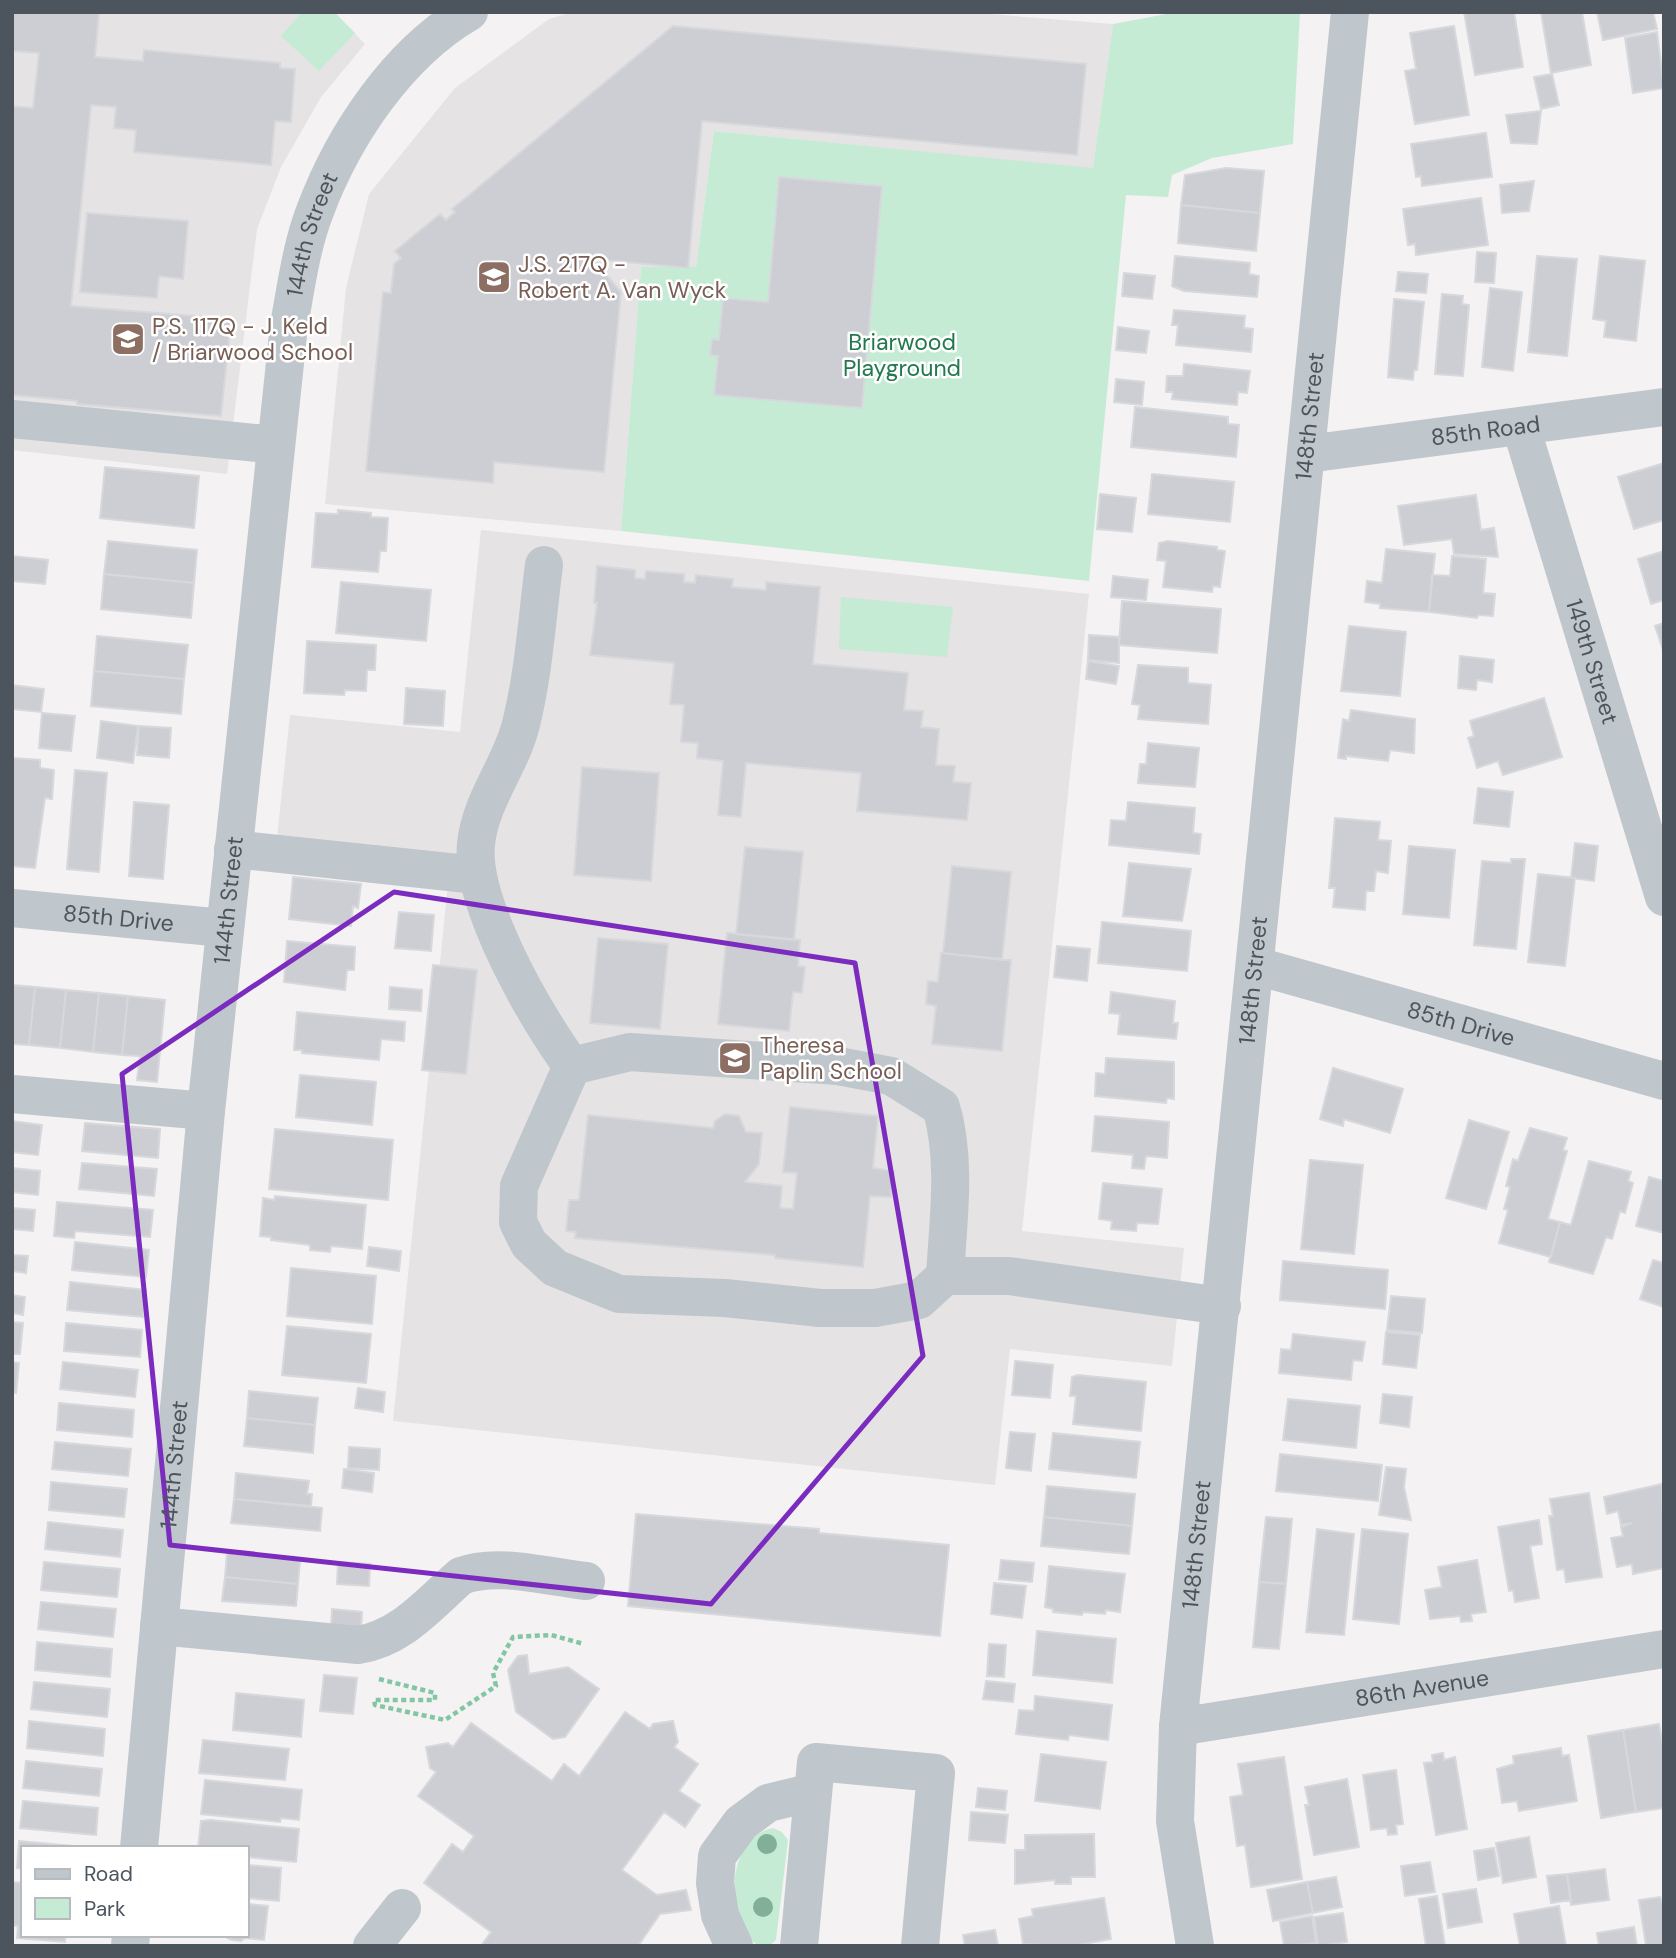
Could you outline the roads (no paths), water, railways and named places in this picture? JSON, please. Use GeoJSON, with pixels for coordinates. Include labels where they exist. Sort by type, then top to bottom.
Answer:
{"type":"FeatureCollection","features":[{"type":"Feature","properties":{"kind":"street","name":"144th Street"},"geometry":{"type":"LineString","coordinates":[[139,1846],[206,1111],[289,325],[314,212],[340,154],[377,100],[415,55],[469,12]]}},
{"type":"Feature","properties":{"kind":"street","name":"148th Street"},"geometry":{"type":"LineString","coordinates":[[1195,1946],[1175,1821],[1178,1727],[1257,966],[1350,12]]}},
{"type":"Feature","properties":{"kind":"street","name":"85th Road"},"geometry":{"type":"LineString","coordinates":[[1307,454],[1664,407]]}},
{"type":"Feature","properties":{"kind":"street"},"geometry":{"type":"LineString","coordinates":[[12,419],[276,445]]}},
{"type":"Feature","properties":{"kind":"street","name":"149th Street"},"geometry":{"type":"LineString","coordinates":[[1521,427],[1664,897]]}},
{"type":"Feature","properties":{"kind":"street"},"geometry":{"type":"LineString","coordinates":[[544,565],[520,727],[479,832],[476,843],[477,875],[498,938],[572,1066]]}},
{"type":"Feature","properties":{"kind":"street"},"geometry":{"type":"LineString","coordinates":[[233,849],[477,875]]}},
{"type":"Feature","properties":{"kind":"street","name":"85th Drive"},"geometry":{"type":"LineString","coordinates":[[12,908],[225,928]]}},
{"type":"Feature","properties":{"kind":"street","name":"85th Drive"},"geometry":{"type":"LineString","coordinates":[[1257,966],[1664,1082]]}},
{"type":"Feature","properties":{"kind":"street"},"geometry":{"type":"LineString","coordinates":[[572,1066],[630,1052],[838,1066],[891,1076],[941,1107],[947,1127],[950,1172],[945,1276]]}},
{"type":"Feature","properties":{"kind":"street"},"geometry":{"type":"LineString","coordinates":[[572,1066],[519,1186],[518,1223],[529,1244],[555,1268],[619,1294],[725,1298],[820,1308],[875,1308],[919,1300],[945,1276],[1009,1276],[1222,1306]]}},
{"type":"Feature","properties":{"kind":"street"},"geometry":{"type":"LineString","coordinates":[[12,1094],[206,1111]]}},
{"type":"Feature","properties":{"kind":"street"},"geometry":{"type":"LineString","coordinates":[[159,1626],[358,1645],[374,1643],[408,1625],[461,1576],[472,1571],[492,1570],[586,1581]]}},
{"type":"Feature","properties":{"kind":"street","name":"86th Avenue"},"geometry":{"type":"LineString","coordinates":[[1178,1727],[1664,1649]]}},
{"type":"Feature","properties":{"kind":"street"},"geometry":{"type":"LineString","coordinates":[[799,1946],[816,1762],[936,1773],[920,1946]]}},
{"type":"Feature","properties":{"kind":"street"},"geometry":{"type":"LineString","coordinates":[[734,1946],[720,1915],[715,1883],[718,1856],[741,1824],[768,1803],[813,1792]]}},
{"type":"Feature","properties":{"kind":"street"},"geometry":{"type":"LineString","coordinates":[[372,1946],[402,1908]]}},
{"type":"Feature","properties":{"kind":"place","name":"J.S. 217Q - Robert A. Van Wyck"},"geometry":{"type":"Point","coordinates":[494,277]}},
{"type":"Feature","properties":{"kind":"place","name":"P.S. 117Q - J. Keld / Briarwood School"},"geometry":{"type":"Point","coordinates":[128,339]}},
{"type":"Feature","properties":{"kind":"place","name":"Theresa Paplin School"},"geometry":{"type":"Point","coordinates":[735,1058]}},
{"type":"Feature","properties":{"kind":"park label","name":"Briarwood Playground"},"geometry":{"type":"Point","coordinates":[902,355]}}]}
